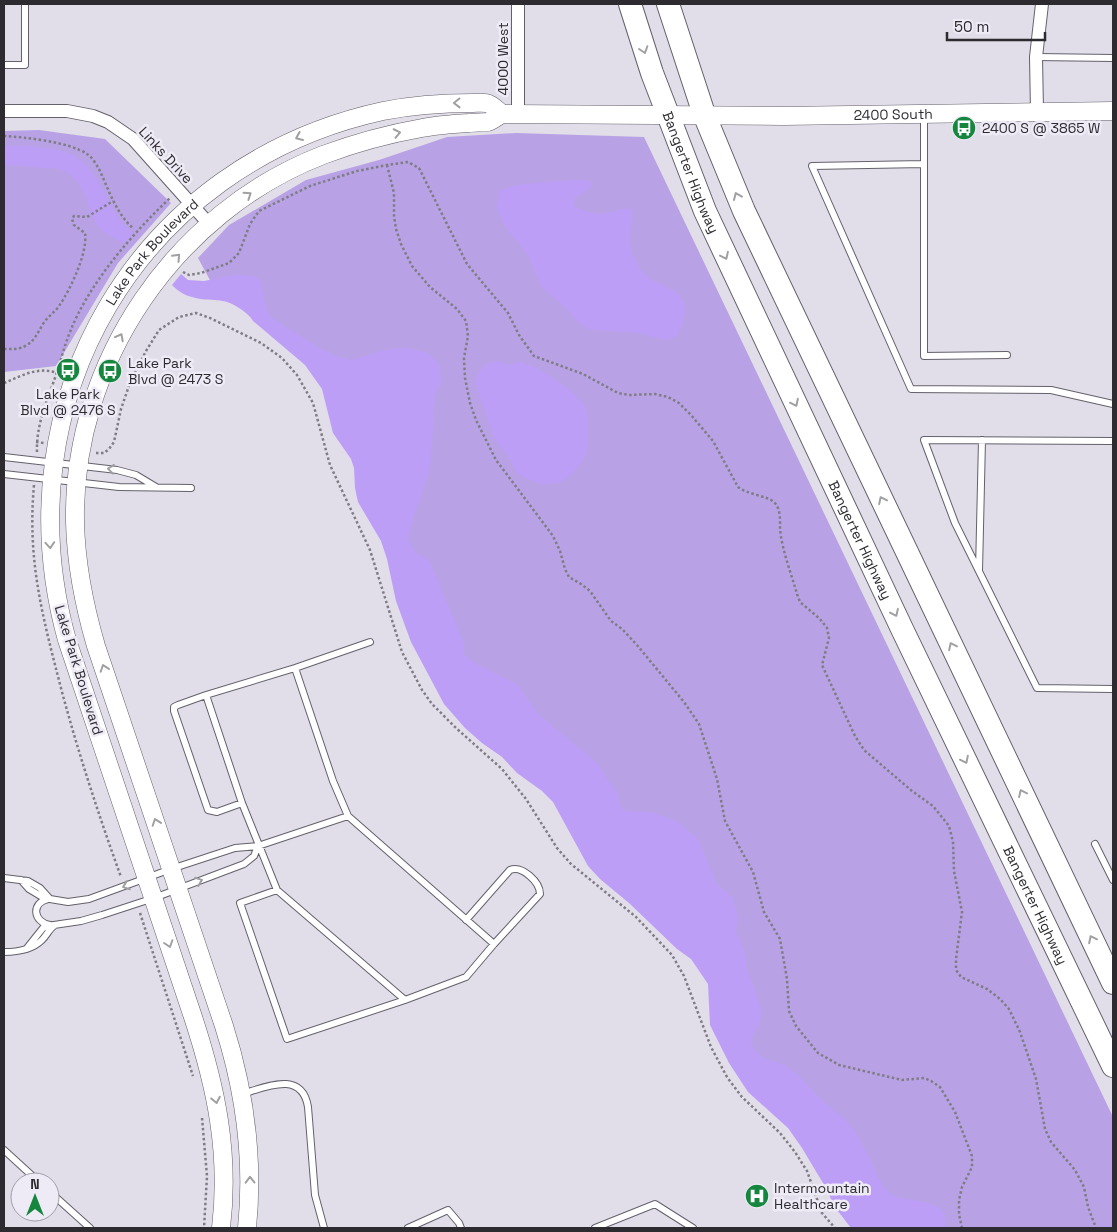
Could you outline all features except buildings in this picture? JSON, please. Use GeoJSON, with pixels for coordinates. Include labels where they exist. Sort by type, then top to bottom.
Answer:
{"type":"FeatureCollection","features":[{"type":"Feature","properties":{"kind":"highway","name":"Bangerter Highway"},"geometry":{"type":"LineString","coordinates":[[630,4],[667,114],[705,211],[754,319],[1113,1066]]}},
{"type":"Feature","properties":{"kind":"highway"},"geometry":{"type":"LineString","coordinates":[[668,4],[704,114],[758,243],[1113,983]]}},
{"type":"Feature","properties":{"kind":"street","name":"4000 West"},"geometry":{"type":"LineString","coordinates":[[510,114],[518,4]]}},
{"type":"Feature","properties":{"kind":"street"},"geometry":{"type":"LineString","coordinates":[[1037,111],[1036,58],[1042,4]]}},
{"type":"Feature","properties":{"kind":"street","name":"Lake Park Boulevard"},"geometry":{"type":"LineString","coordinates":[[221,1228],[224,1166],[214,1091],[201,1042],[61,618],[53,579],[49,543],[51,471],[62,417],[75,372],[103,312],[132,269],[155,240],[191,205],[213,187],[257,158],[298,138],[341,122],[387,110],[453,103],[488,103],[510,114]]}},
{"type":"Feature","properties":{"kind":"street","name":"Links Drive"},"geometry":{"type":"LineString","coordinates":[[4,111],[78,112],[108,122],[133,139],[209,224]]}},
{"type":"Feature","properties":{"kind":"street","name":"2400 South"},"geometry":{"type":"LineString","coordinates":[[704,114],[783,116],[1113,111]]}},
{"type":"Feature","properties":{"kind":"street","name":"Lake Park Boulevard"},"geometry":{"type":"LineString","coordinates":[[247,1228],[250,1185],[249,1159],[242,1094],[231,1048],[88,619],[82,592],[76,550],[75,521],[78,474],[87,423],[95,396],[114,348],[135,309],[163,272],[209,224],[231,206],[267,183],[322,156],[372,139],[398,133],[446,125],[489,122],[510,114],[704,114]]}},
{"type":"Feature","properties":{"kind":"lane"},"geometry":{"type":"LineString","coordinates":[[4,65],[24,65],[25,4]]}},
{"type":"Feature","properties":{"kind":"lane"},"geometry":{"type":"LineString","coordinates":[[1036,58],[1113,58]]}},
{"type":"Feature","properties":{"kind":"lane"},"geometry":{"type":"LineString","coordinates":[[924,113],[924,356],[1006,355]]}},
{"type":"Feature","properties":{"kind":"lane"},"geometry":{"type":"LineString","coordinates":[[924,164],[812,166],[911,389],[1051,390],[1113,404]]}},
{"type":"Feature","properties":{"kind":"lane"},"geometry":{"type":"LineString","coordinates":[[1113,441],[924,440],[955,523],[1037,688],[1113,689]]}},
{"type":"Feature","properties":{"kind":"lane"},"geometry":{"type":"LineString","coordinates":[[979,572],[982,440]]}},
{"type":"Feature","properties":{"kind":"lane"},"geometry":{"type":"LineString","coordinates":[[4,457],[51,471],[78,474],[119,487],[191,488]]}},
{"type":"Feature","properties":{"kind":"lane"},"geometry":{"type":"LineString","coordinates":[[4,474],[51,471],[78,474],[127,472],[146,480],[156,487]]}},
{"type":"Feature","properties":{"kind":"lane"},"geometry":{"type":"LineString","coordinates":[[242,804],[217,812],[208,810],[174,707],[206,694],[295,668],[370,642]]}},
{"type":"Feature","properties":{"kind":"lane"},"geometry":{"type":"LineString","coordinates":[[295,668],[333,781],[348,816],[494,944]]}},
{"type":"Feature","properties":{"kind":"lane"},"geometry":{"type":"LineString","coordinates":[[206,694],[242,804],[277,890],[405,1000]]}},
{"type":"Feature","properties":{"kind":"lane"},"geometry":{"type":"LineString","coordinates":[[50,925],[41,922],[36,915],[38,906],[44,900],[68,902],[89,899],[171,868],[235,848],[258,846],[348,816]]}},
{"type":"Feature","properties":{"kind":"lane"},"geometry":{"type":"LineString","coordinates":[[1095,844],[1113,880]]}},
{"type":"Feature","properties":{"kind":"lane"},"geometry":{"type":"LineString","coordinates":[[27,948],[43,928],[50,925],[92,918],[154,898],[244,864],[254,856],[258,846]]}},
{"type":"Feature","properties":{"kind":"lane"},"geometry":{"type":"LineString","coordinates":[[277,890],[240,903],[287,1039],[405,1000],[466,977],[540,894],[537,884],[522,870],[518,868],[510,870],[466,920]]}},
{"type":"Feature","properties":{"kind":"lane"},"geometry":{"type":"LineString","coordinates":[[4,878],[35,884],[50,899]]}},
{"type":"Feature","properties":{"kind":"lane"},"geometry":{"type":"LineString","coordinates":[[4,952],[17,951],[37,944],[48,930],[59,924]]}},
{"type":"Feature","properties":{"kind":"lane"},"geometry":{"type":"LineString","coordinates":[[242,1094],[287,1083],[298,1087],[305,1096],[308,1107],[315,1195],[324,1228]]}},
{"type":"Feature","properties":{"kind":"lane"},"geometry":{"type":"LineString","coordinates":[[4,1150],[28,1172]]}},
{"type":"Feature","properties":{"kind":"lane"},"geometry":{"type":"LineString","coordinates":[[60,1201],[90,1228]]}},
{"type":"Feature","properties":{"kind":"lane"},"geometry":{"type":"LineString","coordinates":[[595,1228],[655,1204],[693,1228]]}},
{"type":"Feature","properties":{"kind":"lane"},"geometry":{"type":"LineString","coordinates":[[408,1228],[448,1210],[461,1228]]}},
{"type":"Feature","properties":{"kind":"path"},"geometry":{"type":"LineString","coordinates":[[4,136],[18,136],[69,146],[88,154],[98,167],[112,202],[122,218],[134,229]]}},
{"type":"Feature","properties":{"kind":"path"},"geometry":{"type":"LineString","coordinates":[[183,272],[189,275],[201,273],[229,263],[239,253],[250,224],[259,211],[274,202],[326,180],[357,171],[408,162],[420,168],[467,264],[508,313],[519,335],[534,356],[583,374],[618,393],[629,396],[655,394],[668,397],[679,403],[691,415],[713,442],[738,487],[743,491],[773,501],[777,506],[782,537],[797,594],[800,602],[820,619],[827,628],[829,638],[822,664],[855,736],[864,750],[912,791],[933,806],[949,826],[953,842],[954,871],[962,912],[956,970],[961,977],[987,989],[1009,1009],[1020,1032],[1036,1079],[1044,1129],[1051,1142],[1075,1170],[1084,1187],[1088,1207],[1096,1228]]}},
{"type":"Feature","properties":{"kind":"path"},"geometry":{"type":"LineString","coordinates":[[387,165],[394,193],[396,229],[412,266],[430,287],[457,309],[466,321],[468,336],[464,358],[470,403],[476,420],[496,460],[553,536],[569,577],[582,584],[611,621],[622,629],[637,645],[684,702],[699,724],[717,779],[726,821],[753,872],[764,912],[774,925],[780,939],[787,978],[789,1011],[796,1026],[818,1053],[839,1065],[902,1080],[924,1078],[931,1080],[940,1087],[955,1112],[972,1156],[972,1167],[958,1200],[958,1214],[962,1228]]}},
{"type":"Feature","properties":{"kind":"path"},"geometry":{"type":"LineString","coordinates":[[4,349],[16,349],[27,345],[35,339],[44,322],[65,296],[84,250],[86,240],[84,233],[74,225],[72,219],[74,216],[87,217],[112,202]]}},
{"type":"Feature","properties":{"kind":"path"},"geometry":{"type":"LineString","coordinates":[[93,454],[104,452],[114,442],[121,409],[146,351],[159,330],[179,317],[196,313],[210,318],[261,343],[282,358],[297,375],[313,403],[330,465],[370,550],[402,652],[422,690],[432,704],[456,728],[502,769],[526,799],[557,848],[571,864],[636,917],[672,955],[684,976],[711,1047],[727,1077],[742,1096],[780,1133],[795,1152],[807,1171],[822,1213],[835,1228]]}},
{"type":"Feature","properties":{"kind":"path"},"geometry":{"type":"LineString","coordinates":[[4,383],[37,370],[50,370],[57,373]]}},
{"type":"Feature","properties":{"kind":"path"},"geometry":{"type":"LineString","coordinates":[[36,442],[45,443]]}},
{"type":"Feature","properties":{"kind":"path"},"geometry":{"type":"LineString","coordinates":[[34,490],[33,556],[44,623],[78,751],[120,877]]}},
{"type":"Feature","properties":{"kind":"path"},"geometry":{"type":"LineString","coordinates":[[140,914],[194,1079]]}},
{"type":"Feature","properties":{"kind":"path"},"geometry":{"type":"LineString","coordinates":[[201,1112],[207,1176],[204,1228]]}},
{"type":"Feature","properties":{"kind":"shaded area"},"geometry":{"type":"Polygon","coordinates":[[[39,130],[105,139],[171,203],[118,263],[56,366],[4,372],[4,131],[39,130]]]}},
{"type":"Feature","properties":{"kind":"shaded area"},"geometry":{"type":"Polygon","coordinates":[[[516,133],[644,137],[1113,1117],[1113,1228],[864,1228],[767,1081],[701,951],[453,675],[324,364],[211,282],[198,258],[229,225],[306,180],[379,160],[447,137],[516,133]]]}},
{"type":"Feature","properties":{"kind":"shaded area"},"geometry":{"type":"Polygon","coordinates":[[[4,146],[54,149],[79,159],[101,186],[118,217],[133,233],[124,244],[102,230],[94,220],[87,199],[80,187],[67,172],[52,168],[18,165],[4,166],[4,146]]]}},
{"type":"Feature","properties":{"kind":"shaded area"},"geometry":{"type":"Polygon","coordinates":[[[580,180],[592,183],[591,187],[574,199],[574,206],[597,214],[632,209],[630,244],[638,265],[653,280],[675,291],[683,302],[685,315],[677,336],[667,340],[640,333],[587,328],[578,322],[569,311],[541,286],[530,258],[505,226],[497,208],[499,191],[525,184],[580,180]]]}},
{"type":"Feature","properties":{"kind":"shaded area"},"geometry":{"type":"Polygon","coordinates":[[[181,274],[188,280],[204,281],[234,275],[253,276],[260,279],[267,310],[272,318],[321,349],[339,357],[352,360],[390,349],[407,348],[425,352],[434,358],[440,367],[441,382],[435,394],[430,469],[412,522],[408,540],[416,553],[429,560],[464,643],[464,654],[471,661],[518,685],[538,714],[597,763],[617,793],[621,807],[625,811],[652,812],[678,822],[699,840],[716,883],[733,898],[738,918],[736,932],[746,956],[746,966],[761,1008],[761,1020],[751,1043],[760,1055],[787,1066],[845,1120],[857,1136],[881,1183],[888,1191],[899,1197],[927,1203],[942,1210],[945,1218],[945,1228],[851,1228],[834,1206],[826,1188],[788,1128],[748,1092],[729,1063],[710,1025],[708,984],[691,959],[677,949],[588,866],[553,802],[542,791],[517,773],[502,757],[465,728],[444,704],[411,642],[396,601],[381,541],[358,502],[354,468],[351,459],[333,433],[322,389],[305,365],[235,305],[229,302],[192,297],[184,294],[172,285],[181,274]]]}},
{"type":"Feature","properties":{"kind":"shaded area"},"geometry":{"type":"Polygon","coordinates":[[[497,361],[508,365],[522,362],[539,369],[570,390],[585,406],[588,420],[587,453],[579,466],[559,483],[542,484],[518,474],[507,454],[494,438],[475,382],[482,368],[497,361]]]}},
{"type":"Feature","properties":{"kind":"place","name":"2400 S @ 3865 W"},"geometry":{"type":"Point","coordinates":[964,128]}},
{"type":"Feature","properties":{"kind":"place","name":"Lake Park Blvd @ 2476 S"},"geometry":{"type":"Point","coordinates":[68,370]}},
{"type":"Feature","properties":{"kind":"place","name":"Lake Park Blvd @ 2473 S"},"geometry":{"type":"Point","coordinates":[110,371]}},
{"type":"Feature","properties":{"kind":"place","name":"Intermountain Healthcare"},"geometry":{"type":"Point","coordinates":[757,1196]}}]}
